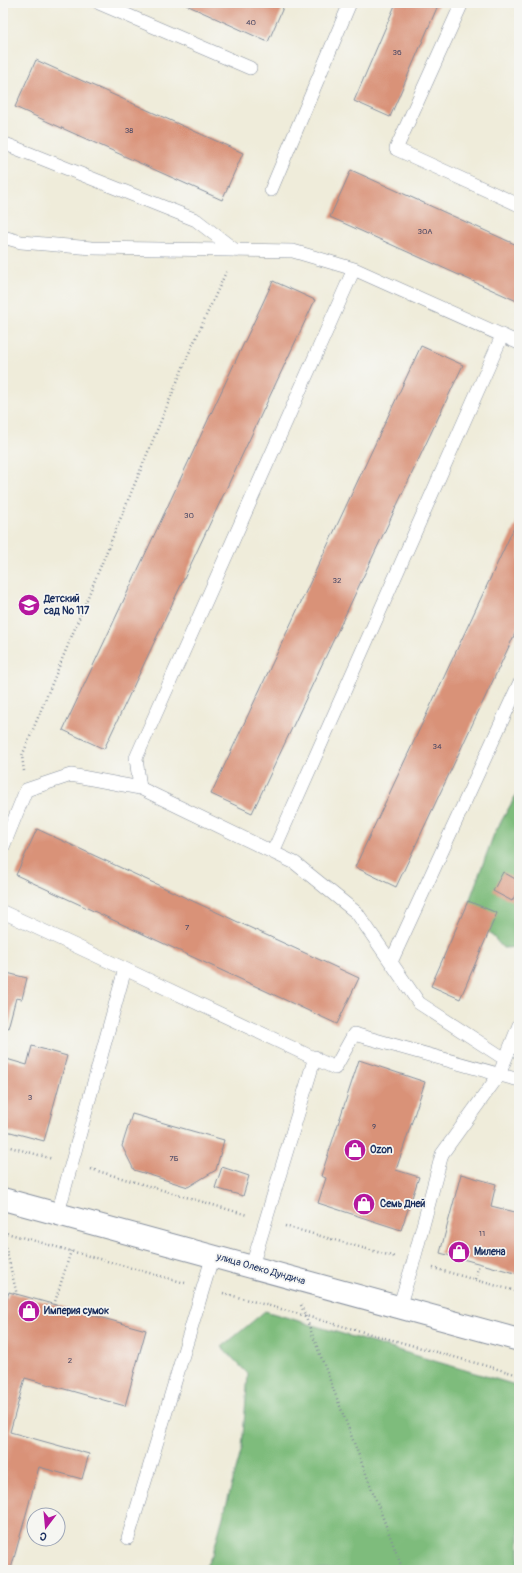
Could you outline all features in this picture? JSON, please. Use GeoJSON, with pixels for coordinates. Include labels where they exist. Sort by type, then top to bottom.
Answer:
{"type":"FeatureCollection","features":[{"type":"Feature","properties":{"kind":"street","name":"улица Олеко Дундича"},"geometry":{"type":"LineString","coordinates":[[3,1199],[213,1255],[519,1340]]}},
{"type":"Feature","properties":{"kind":"lane"},"geometry":{"type":"LineString","coordinates":[[99,3],[250,68]]}},
{"type":"Feature","properties":{"kind":"lane"},"geometry":{"type":"LineString","coordinates":[[271,190],[350,3]]}},
{"type":"Feature","properties":{"kind":"lane"},"geometry":{"type":"LineString","coordinates":[[462,3],[396,149],[519,205]]}},
{"type":"Feature","properties":{"kind":"lane"},"geometry":{"type":"LineString","coordinates":[[3,142],[196,220],[236,251]]}},
{"type":"Feature","properties":{"kind":"lane"},"geometry":{"type":"LineString","coordinates":[[3,237],[21,242],[92,248],[294,251],[354,269],[519,343]]}},
{"type":"Feature","properties":{"kind":"lane"},"geometry":{"type":"LineString","coordinates":[[140,788],[136,758],[354,269]]}},
{"type":"Feature","properties":{"kind":"lane"},"geometry":{"type":"LineString","coordinates":[[272,852],[502,336]]}},
{"type":"Feature","properties":{"kind":"lane"},"geometry":{"type":"LineString","coordinates":[[391,962],[519,684]]}},
{"type":"Feature","properties":{"kind":"lane"},"geometry":{"type":"LineString","coordinates":[[3,847],[26,790],[71,775],[140,788],[295,863],[357,913],[419,1003],[505,1059]]}},
{"type":"Feature","properties":{"kind":"lane"},"geometry":{"type":"LineString","coordinates":[[3,912],[335,1068],[354,1034],[519,1080]]}},
{"type":"Feature","properties":{"kind":"lane"},"geometry":{"type":"LineString","coordinates":[[58,1214],[125,968]]}},
{"type":"Feature","properties":{"kind":"lane"},"geometry":{"type":"LineString","coordinates":[[399,1307],[414,1263],[442,1154],[499,1075],[519,1025]]}},
{"type":"Feature","properties":{"kind":"lane"},"geometry":{"type":"LineString","coordinates":[[252,1266],[314,1057]]}},
{"type":"Feature","properties":{"kind":"lane"},"geometry":{"type":"LineString","coordinates":[[128,1538],[213,1255]]}},
{"type":"Feature","properties":{"kind":"path"},"geometry":{"type":"LineString","coordinates":[[26,790],[22,756],[188,353],[236,251]]}},
{"type":"Feature","properties":{"kind":"path"},"geometry":{"type":"LineString","coordinates":[[3,1232],[519,1375]]}},
{"type":"Feature","properties":{"kind":"path"},"geometry":{"type":"LineString","coordinates":[[3,1236],[17,1295]]}},
{"type":"Feature","properties":{"kind":"path"},"geometry":{"type":"LineString","coordinates":[[54,1305],[71,1251]]}},
{"type":"Feature","properties":{"kind":"path"},"geometry":{"type":"LineString","coordinates":[[475,1279],[479,1264]]}},
{"type":"Feature","properties":{"kind":"path"},"geometry":{"type":"LineString","coordinates":[[290,1277],[402,1570]]}},
{"type":"Feature","properties":{"kind":"green space"},"geometry":{"type":"Polygon","coordinates":[[[519,790],[519,947],[503,948],[467,907],[494,834],[519,790]]]}},
{"type":"Feature","properties":{"kind":"green space"},"geometry":{"type":"Polygon","coordinates":[[[265,1311],[519,1386],[519,1570],[204,1570],[213,1553],[242,1448],[248,1374],[222,1347],[265,1311]]]}},
{"type":"Feature","properties":{"kind":"building"},"geometry":{"type":"Polygon","coordinates":[[[182,3],[285,3],[268,42],[182,3]]]}},
{"type":"Feature","properties":{"kind":"building"},"geometry":{"type":"Polygon","coordinates":[[[396,3],[439,3],[390,117],[354,101],[396,3]]]}},
{"type":"Feature","properties":{"kind":"building"},"geometry":{"type":"Polygon","coordinates":[[[36,60],[243,153],[222,200],[15,107],[36,60]]]}},
{"type":"Feature","properties":{"kind":"building"},"geometry":{"type":"Polygon","coordinates":[[[351,170],[519,246],[519,302],[330,217],[351,170]]]}},
{"type":"Feature","properties":{"kind":"building"},"geometry":{"type":"Polygon","coordinates":[[[273,281],[315,300],[104,749],[63,730],[273,281]]]}},
{"type":"Feature","properties":{"kind":"building"},"geometry":{"type":"Polygon","coordinates":[[[421,346],[463,365],[252,813],[211,794],[421,346]]]}},
{"type":"Feature","properties":{"kind":"building"},"geometry":{"type":"Polygon","coordinates":[[[519,517],[519,625],[396,887],[355,867],[519,517]]]}},
{"type":"Feature","properties":{"kind":"building"},"geometry":{"type":"Polygon","coordinates":[[[37,829],[359,978],[337,1024],[16,875],[37,829]]]}},
{"type":"Feature","properties":{"kind":"building"},"geometry":{"type":"Polygon","coordinates":[[[503,872],[519,881],[519,888],[512,901],[493,891],[503,872]]]}},
{"type":"Feature","properties":{"kind":"building"},"geometry":{"type":"Polygon","coordinates":[[[468,901],[497,913],[460,999],[431,986],[468,901]]]}},
{"type":"Feature","properties":{"kind":"building"},"geometry":{"type":"Polygon","coordinates":[[[3,972],[27,978],[22,999],[16,998],[8,1028],[3,1026],[3,972]]]}},
{"type":"Feature","properties":{"kind":"building"},"geometry":{"type":"Polygon","coordinates":[[[32,1046],[67,1056],[44,1141],[3,1130],[3,1058],[27,1065],[32,1046]]]}},
{"type":"Feature","properties":{"kind":"building"},"geometry":{"type":"Polygon","coordinates":[[[359,1060],[425,1082],[396,1170],[419,1177],[401,1230],[318,1203],[326,1178],[321,1176],[359,1060]]]}},
{"type":"Feature","properties":{"kind":"building"},"geometry":{"type":"Polygon","coordinates":[[[132,1114],[224,1140],[216,1170],[188,1187],[134,1170],[122,1146],[132,1114]]]}},
{"type":"Feature","properties":{"kind":"building"},"geometry":{"type":"Polygon","coordinates":[[[222,1167],[249,1176],[243,1196],[215,1188],[222,1167]]]}},
{"type":"Feature","properties":{"kind":"building"},"geometry":{"type":"Polygon","coordinates":[[[461,1174],[496,1184],[491,1206],[519,1213],[519,1274],[440,1253],[461,1174]]]}},
{"type":"Feature","properties":{"kind":"building"},"geometry":{"type":"Polygon","coordinates":[[[9,1292],[146,1330],[125,1406],[25,1378],[10,1432],[89,1454],[82,1479],[39,1467],[28,1507],[26,1507],[26,1514],[11,1569],[3,1567],[3,1297],[7,1298],[9,1292]]]}},
{"type":"Feature","properties":{"kind":"place","name":"Детский сад № 117"},"geometry":{"type":"Point","coordinates":[29,605]}},
{"type":"Feature","properties":{"kind":"place","name":"Ozon"},"geometry":{"type":"Point","coordinates":[355,1150]}},
{"type":"Feature","properties":{"kind":"place","name":"Семь Дней"},"geometry":{"type":"Point","coordinates":[364,1204]}},
{"type":"Feature","properties":{"kind":"place","name":"Милена"},"geometry":{"type":"Point","coordinates":[459,1252]}},
{"type":"Feature","properties":{"kind":"place","name":"Империя сумок"},"geometry":{"type":"Point","coordinates":[29,1311]}}]}
